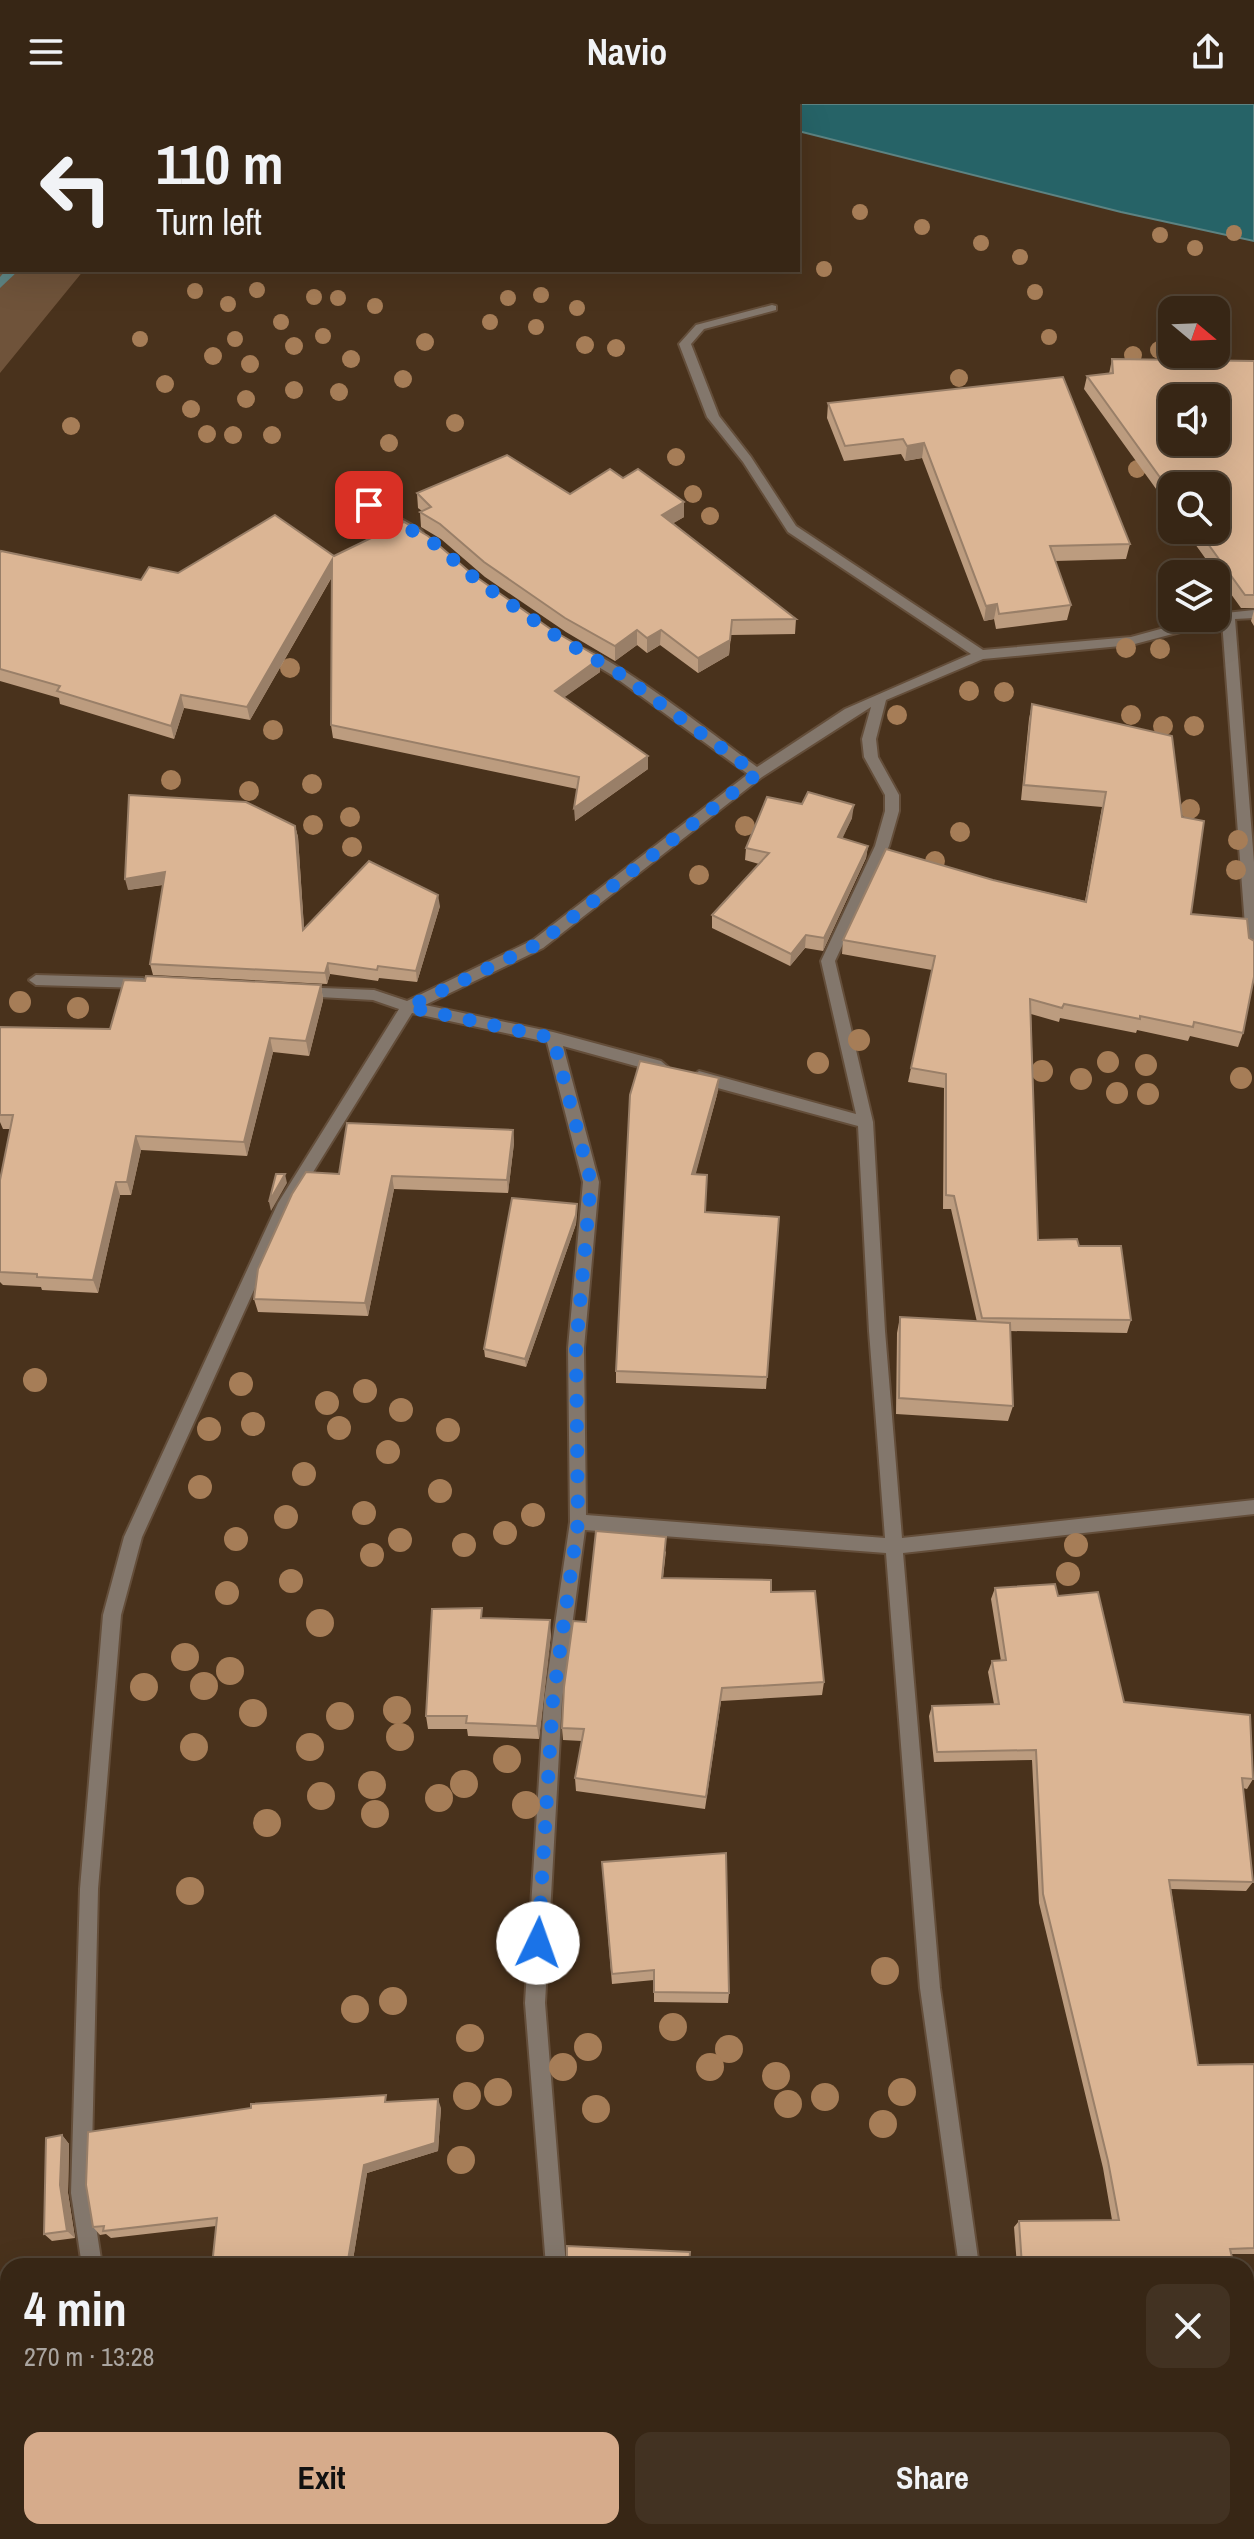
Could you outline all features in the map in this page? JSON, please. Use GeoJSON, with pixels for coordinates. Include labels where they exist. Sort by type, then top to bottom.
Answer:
{"type":"FeatureCollection","features":[{"type":"Feature","properties":{"kind":"street"},"geometry":{"type":"LineString","coordinates":[[772,308],[700,327],[685,344],[713,417],[792,529],[981,655]]}},
{"type":"Feature","properties":{"kind":"street"},"geometry":{"type":"LineString","coordinates":[[369,505],[435,544]]}},
{"type":"Feature","properties":{"kind":"street"},"geometry":{"type":"LineString","coordinates":[[1230,615],[1254,614]]}},
{"type":"Feature","properties":{"kind":"street"},"geometry":{"type":"LineString","coordinates":[[91,2258],[81,2193],[89,1889],[112,1615],[133,1537],[286,1203],[408,1007],[538,944],[757,774],[850,712],[880,697],[981,655],[1131,641],[1165,632]]}},
{"type":"Feature","properties":{"kind":"street"},"geometry":{"type":"LineString","coordinates":[[1229,632],[1254,952]]}},
{"type":"Feature","properties":{"kind":"street"},"geometry":{"type":"LineString","coordinates":[[571,645],[617,672],[757,774]]}},
{"type":"Feature","properties":{"kind":"street"},"geometry":{"type":"LineString","coordinates":[[880,697],[869,739],[877,771],[892,795],[892,811],[882,846],[828,961],[865,1122],[930,1988],[968,2258]]}},
{"type":"Feature","properties":{"kind":"street"},"geometry":{"type":"LineString","coordinates":[[36,980],[156,983]]}},
{"type":"Feature","properties":{"kind":"street"},"geometry":{"type":"LineString","coordinates":[[280,989],[374,995],[408,1007],[553,1038],[865,1122]]}},
{"type":"Feature","properties":{"kind":"street"},"geometry":{"type":"LineString","coordinates":[[553,1038],[591,1182],[576,1348],[578,1522],[553,1700],[535,2003],[555,2258]]}},
{"type":"Feature","properties":{"kind":"street"},"geometry":{"type":"LineString","coordinates":[[578,1522],[895,1546],[1254,1507]]}},
{"type":"Feature","properties":{"kind":"shaded area"},"geometry":{"type":"Polygon","coordinates":[[[0,272],[82,272],[0,373],[0,272]]]}},
{"type":"Feature","properties":{"kind":"water"},"geometry":{"type":"Polygon","coordinates":[[[800,104],[1254,104],[1254,241],[1121,212],[800,132],[800,104]]]}},
{"type":"Feature","properties":{"kind":"building"},"geometry":{"type":"Polygon","coordinates":[[[1112,359],[1158,360],[1158,368],[1230,368],[1230,361],[1254,361],[1254,595],[1245,595],[1230,574],[1230,560],[1220,560],[1208,544],[1230,544],[1230,472],[1158,472],[1158,475],[1087,376],[1113,373],[1112,359]]]}},
{"type":"Feature","properties":{"kind":"building"},"geometry":{"type":"Polygon","coordinates":[[[1063,377],[1130,544],[1050,546],[1071,605],[999,614],[997,604],[986,606],[924,443],[907,446],[903,439],[845,446],[828,403],[1063,377]]]}},
{"type":"Feature","properties":{"kind":"building"},"geometry":{"type":"Polygon","coordinates":[[[507,455],[570,494],[610,469],[623,478],[638,469],[684,502],[662,515],[796,619],[732,620],[730,640],[698,658],[661,630],[647,638],[637,630],[615,646],[565,618],[484,562],[440,524],[420,512],[431,507],[417,493],[507,455]]]}},
{"type":"Feature","properties":{"kind":"building"},"geometry":{"type":"Polygon","coordinates":[[[275,515],[334,556],[404,522],[428,536],[472,574],[552,630],[600,658],[555,691],[648,756],[574,808],[579,777],[331,725],[332,560],[247,707],[181,695],[171,726],[57,691],[60,686],[0,669],[1,551],[141,580],[149,567],[178,573],[275,515]]]}},
{"type":"Feature","properties":{"kind":"building"},"geometry":{"type":"Polygon","coordinates":[[[1032,704],[1172,736],[1182,817],[1204,821],[1191,914],[1247,919],[1249,938],[1254,941],[1254,977],[1243,1033],[1194,1022],[1193,1027],[1064,1004],[1062,1008],[1030,999],[1038,1240],[1077,1239],[1079,1246],[1121,1246],[1131,1320],[982,1318],[954,1196],[946,1195],[946,1074],[911,1068],[935,956],[843,940],[886,849],[993,880],[1086,902],[1106,792],[1024,785],[1032,704]]]}},
{"type":"Feature","properties":{"kind":"building"},"geometry":{"type":"Polygon","coordinates":[[[808,792],[854,805],[838,837],[868,846],[824,938],[806,935],[791,954],[712,915],[769,853],[746,848],[767,797],[802,804],[808,792]]]}},
{"type":"Feature","properties":{"kind":"building"},"geometry":{"type":"Polygon","coordinates":[[[129,795],[246,802],[295,826],[303,930],[369,861],[438,895],[416,971],[378,966],[377,970],[328,963],[325,973],[150,964],[165,872],[125,879],[129,795]]]}},
{"type":"Feature","properties":{"kind":"building"},"geometry":{"type":"Polygon","coordinates":[[[146,976],[321,985],[306,1041],[270,1038],[244,1142],[136,1136],[127,1182],[116,1182],[93,1280],[0,1272],[0,1180],[13,1115],[0,1115],[0,1027],[110,1029],[124,980],[145,981],[146,976]]]}},
{"type":"Feature","properties":{"kind":"building"},"geometry":{"type":"Polygon","coordinates":[[[640,1061],[719,1078],[692,1174],[707,1175],[705,1212],[779,1217],[767,1377],[616,1371],[630,1095],[640,1061]]]}},
{"type":"Feature","properties":{"kind":"building"},"geometry":{"type":"Polygon","coordinates":[[[347,1123],[513,1130],[507,1180],[392,1176],[365,1303],[254,1299],[258,1269],[292,1194],[306,1172],[339,1174],[347,1123]]]}},
{"type":"Feature","properties":{"kind":"building"},"geometry":{"type":"Polygon","coordinates":[[[276,1174],[285,1174],[269,1202],[276,1174]]]}},
{"type":"Feature","properties":{"kind":"building"},"geometry":{"type":"Polygon","coordinates":[[[512,1198],[577,1204],[576,1215],[525,1359],[484,1349],[512,1198]]]}},
{"type":"Feature","properties":{"kind":"building"},"geometry":{"type":"Polygon","coordinates":[[[900,1317],[1010,1323],[1013,1406],[899,1398],[900,1317]]]}},
{"type":"Feature","properties":{"kind":"building"},"geometry":{"type":"Polygon","coordinates":[[[596,1531],[666,1537],[662,1578],[771,1580],[771,1592],[815,1591],[824,1682],[722,1688],[706,1797],[575,1778],[584,1729],[562,1728],[564,1687],[573,1621],[586,1622],[596,1531]]]}},
{"type":"Feature","properties":{"kind":"building"},"geometry":{"type":"Polygon","coordinates":[[[1055,1584],[1058,1596],[1098,1592],[1124,1702],[1250,1715],[1253,1779],[1242,1778],[1253,1882],[1169,1880],[1198,2065],[1254,2064],[1254,2248],[1230,2249],[1232,2258],[1021,2258],[1019,2221],[1119,2220],[1108,2161],[1043,1894],[1036,1750],[937,1752],[932,1706],[999,1704],[992,1661],[1006,1660],[995,1588],[1055,1584]]]}},
{"type":"Feature","properties":{"kind":"building"},"geometry":{"type":"Polygon","coordinates":[[[482,1608],[481,1618],[550,1620],[537,1726],[466,1723],[467,1716],[426,1716],[432,1609],[482,1608]]]}},
{"type":"Feature","properties":{"kind":"building"},"geometry":{"type":"Polygon","coordinates":[[[726,1853],[729,1993],[654,1992],[654,1970],[612,1974],[602,1862],[726,1853]]]}},
{"type":"Feature","properties":{"kind":"building"},"geometry":{"type":"Polygon","coordinates":[[[386,2095],[385,2102],[438,2099],[435,2143],[364,2165],[348,2258],[213,2258],[217,2218],[103,2231],[104,2226],[93,2227],[86,2185],[88,2132],[251,2108],[251,2104],[386,2095]]]}},
{"type":"Feature","properties":{"kind":"building"},"geometry":{"type":"Polygon","coordinates":[[[62,2135],[60,2185],[67,2231],[44,2234],[46,2138],[62,2135]]]}},
{"type":"Feature","properties":{"kind":"building"},"geometry":{"type":"Polygon","coordinates":[[[567,2246],[690,2252],[690,2258],[567,2258],[567,2246]]]}},
{"type":"Feature","properties":{"kind":"waterway"},"geometry":{"type":"LineString","coordinates":[[0,284],[11,272]]}},
{"type":"Feature","properties":{"kind":"route"},"geometry":{"type":"LineString","coordinates":[[369,505],[435,544],[479,582],[559,638],[659,701],[757,774],[538,944],[408,1007],[553,1038],[591,1182],[576,1348],[578,1522],[553,1700],[538,1943]]}}]}
